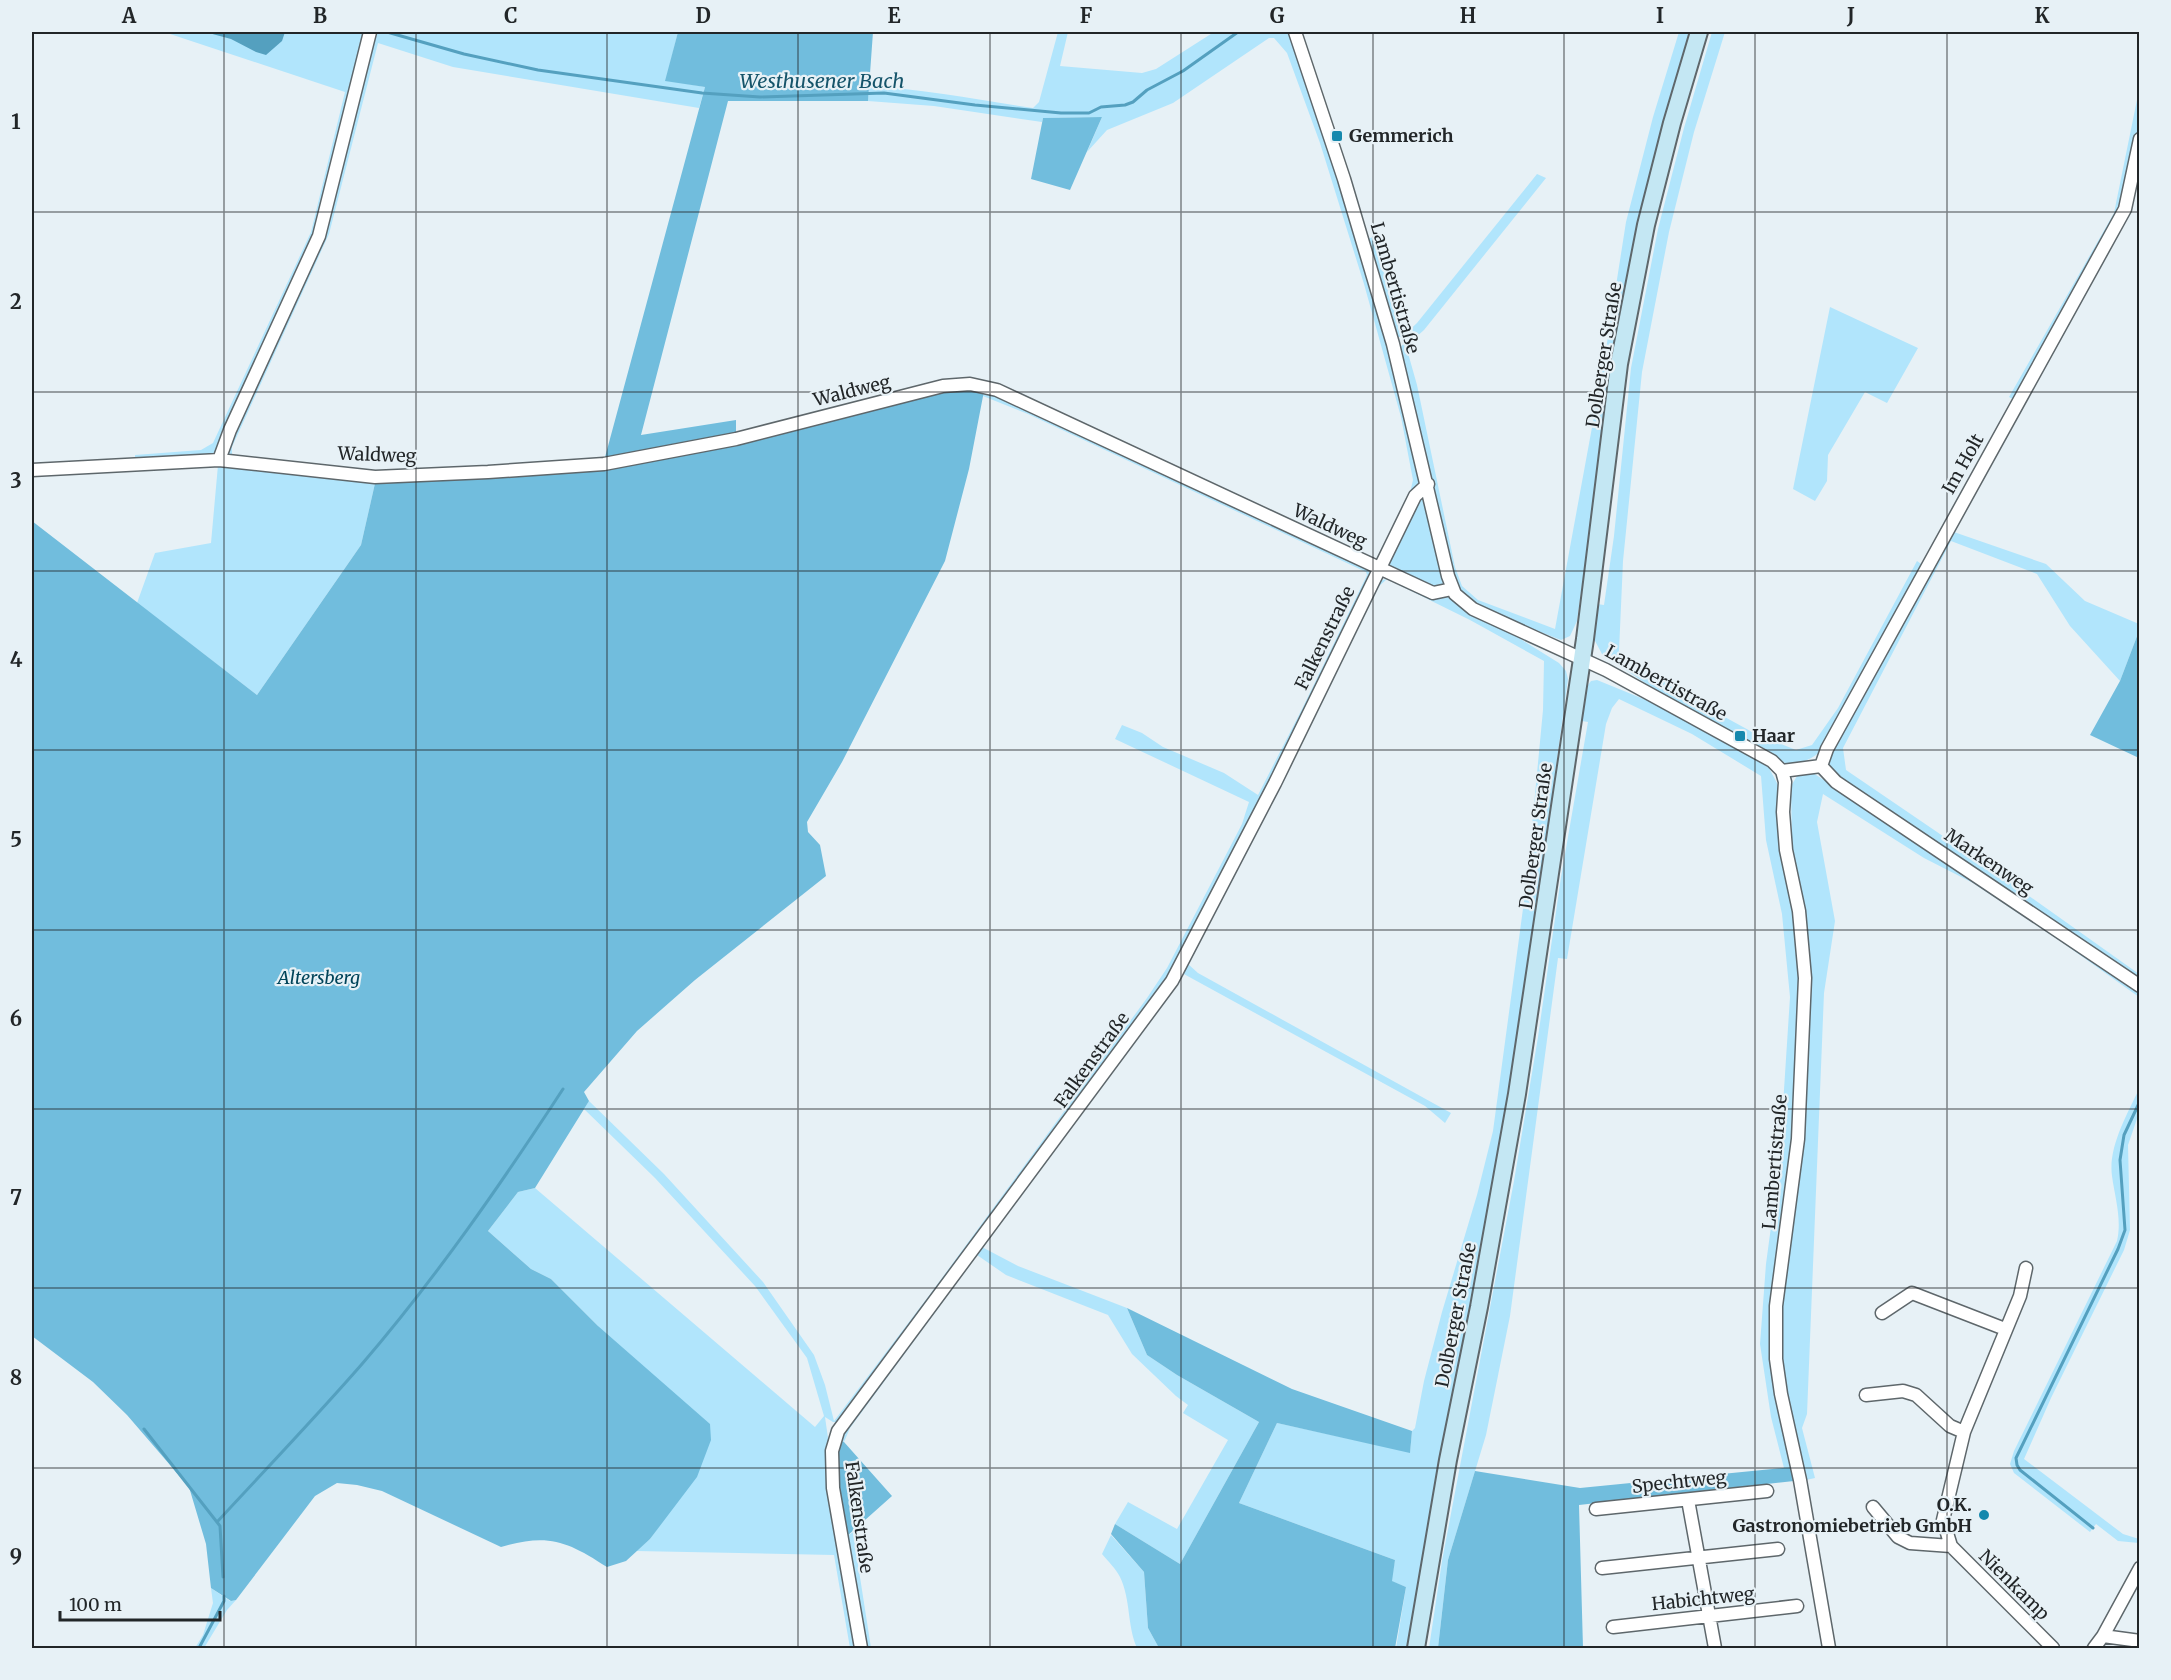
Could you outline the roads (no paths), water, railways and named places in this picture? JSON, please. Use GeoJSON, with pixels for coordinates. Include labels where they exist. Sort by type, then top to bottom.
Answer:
{"type":"FeatureCollection","features":[{"type":"Feature","properties":{"kind":"main road","name":"Dolberger Straße"},"geometry":{"type":"LineString","coordinates":[[1416,1648],[1446,1471],[1479,1307],[1517,1094],[1582,658],[1622,353],[1646,225],[1672,123],[1699,32]]}},
{"type":"Feature","properties":{"kind":"street"},"geometry":{"type":"LineString","coordinates":[[219,460],[230,430],[319,236],[370,32]]}},
{"type":"Feature","properties":{"kind":"street","name":"Lambertistraße"},"geometry":{"type":"LineString","coordinates":[[1295,32],[1398,358],[1452,589],[1459,599],[1473,609],[1582,658],[1772,761],[1782,771],[1785,782],[1786,850],[1799,911],[1805,978],[1798,1139],[1776,1306],[1776,1359],[1829,1648]]}},
{"type":"Feature","properties":{"kind":"street","name":"Im Holt"},"geometry":{"type":"LineString","coordinates":[[1821,766],[1827,749],[2125,209],[2139,139]]}},
{"type":"Feature","properties":{"kind":"street","name":"Waldweg"},"geometry":{"type":"LineString","coordinates":[[32,470],[219,460],[375,477],[604,464],[736,439],[943,386],[970,384],[997,390],[1432,593],[1452,589]]}},
{"type":"Feature","properties":{"kind":"street","name":"Falkenstraße"},"geometry":{"type":"LineString","coordinates":[[861,1648],[833,1488],[832,1451],[838,1431],[1172,981],[1275,783],[1414,496],[1428,484]]}},
{"type":"Feature","properties":{"kind":"street"},"geometry":{"type":"LineString","coordinates":[[1782,771],[1821,766]]}},
{"type":"Feature","properties":{"kind":"street","name":"Markenweg"},"geometry":{"type":"LineString","coordinates":[[1821,766],[1836,782],[2139,986]]}},
{"type":"Feature","properties":{"kind":"street"},"geometry":{"type":"LineString","coordinates":[[1873,1507],[1898,1537],[1910,1543],[1951,1546],[1943,1520],[1964,1432],[2020,1296],[2026,1268]]}},
{"type":"Feature","properties":{"kind":"street"},"geometry":{"type":"LineString","coordinates":[[1882,1313],[1912,1293],[2005,1329]]}},
{"type":"Feature","properties":{"kind":"street"},"geometry":{"type":"LineString","coordinates":[[1866,1395],[1903,1391],[1916,1395],[1950,1426],[1964,1432]]}},
{"type":"Feature","properties":{"kind":"street","name":"Spechtweg"},"geometry":{"type":"LineString","coordinates":[[1596,1509],[1767,1491]]}},
{"type":"Feature","properties":{"kind":"street"},"geometry":{"type":"LineString","coordinates":[[1688,1500],[1715,1648]]}},
{"type":"Feature","properties":{"kind":"street","name":"Nienkamp"},"geometry":{"type":"LineString","coordinates":[[1951,1546],[2053,1648]]}},
{"type":"Feature","properties":{"kind":"street"},"geometry":{"type":"LineString","coordinates":[[1602,1568],[1778,1549]]}},
{"type":"Feature","properties":{"kind":"street"},"geometry":{"type":"LineString","coordinates":[[2094,1648],[2103,1636],[2139,1568]]}},
{"type":"Feature","properties":{"kind":"street","name":"Habichtweg"},"geometry":{"type":"LineString","coordinates":[[1613,1626],[1797,1606]]}},
{"type":"Feature","properties":{"kind":"street"},"geometry":{"type":"LineString","coordinates":[[2103,1636],[2139,1641]]}},
{"type":"Feature","properties":{"kind":"waterway","name":"Westhusener Bach"},"geometry":{"type":"LineString","coordinates":[[387,32],[464,54],[538,70],[702,93],[760,97],[884,93],[1061,113],[1089,113],[1101,107],[1133,102],[1147,90],[1183,71],[1238,32]]}},
{"type":"Feature","properties":{"kind":"waterway"},"geometry":{"type":"LineString","coordinates":[[217,1522],[362,1364],[416,1298],[467,1230],[563,1089]]}},
{"type":"Feature","properties":{"kind":"waterway"},"geometry":{"type":"LineString","coordinates":[[2093,1528],[2020,1470],[2016,1458],[2118,1249],[2125,1230],[2120,1160],[2124,1135],[2140,1101]]}},
{"type":"Feature","properties":{"kind":"waterway"},"geometry":{"type":"LineString","coordinates":[[144,1429],[220,1526],[223,1577]]}},
{"type":"Feature","properties":{"kind":"waterway"},"geometry":{"type":"LineString","coordinates":[[199,1648],[224,1601],[224,1596]]}},
{"type":"Feature","properties":{"kind":"place","name":"Gemmerich"},"geometry":{"type":"Point","coordinates":[1337,136]}},
{"type":"Feature","properties":{"kind":"place","name":"Haar"},"geometry":{"type":"Point","coordinates":[1740,736]}},
{"type":"Feature","properties":{"kind":"place","name":"O.K. Gastronomiebetrieb GmbH"},"geometry":{"type":"Point","coordinates":[1984,1515]}},
{"type":"Feature","properties":{"kind":"park label","name":"Altersberg"},"geometry":{"type":"Point","coordinates":[319,978]}}]}
